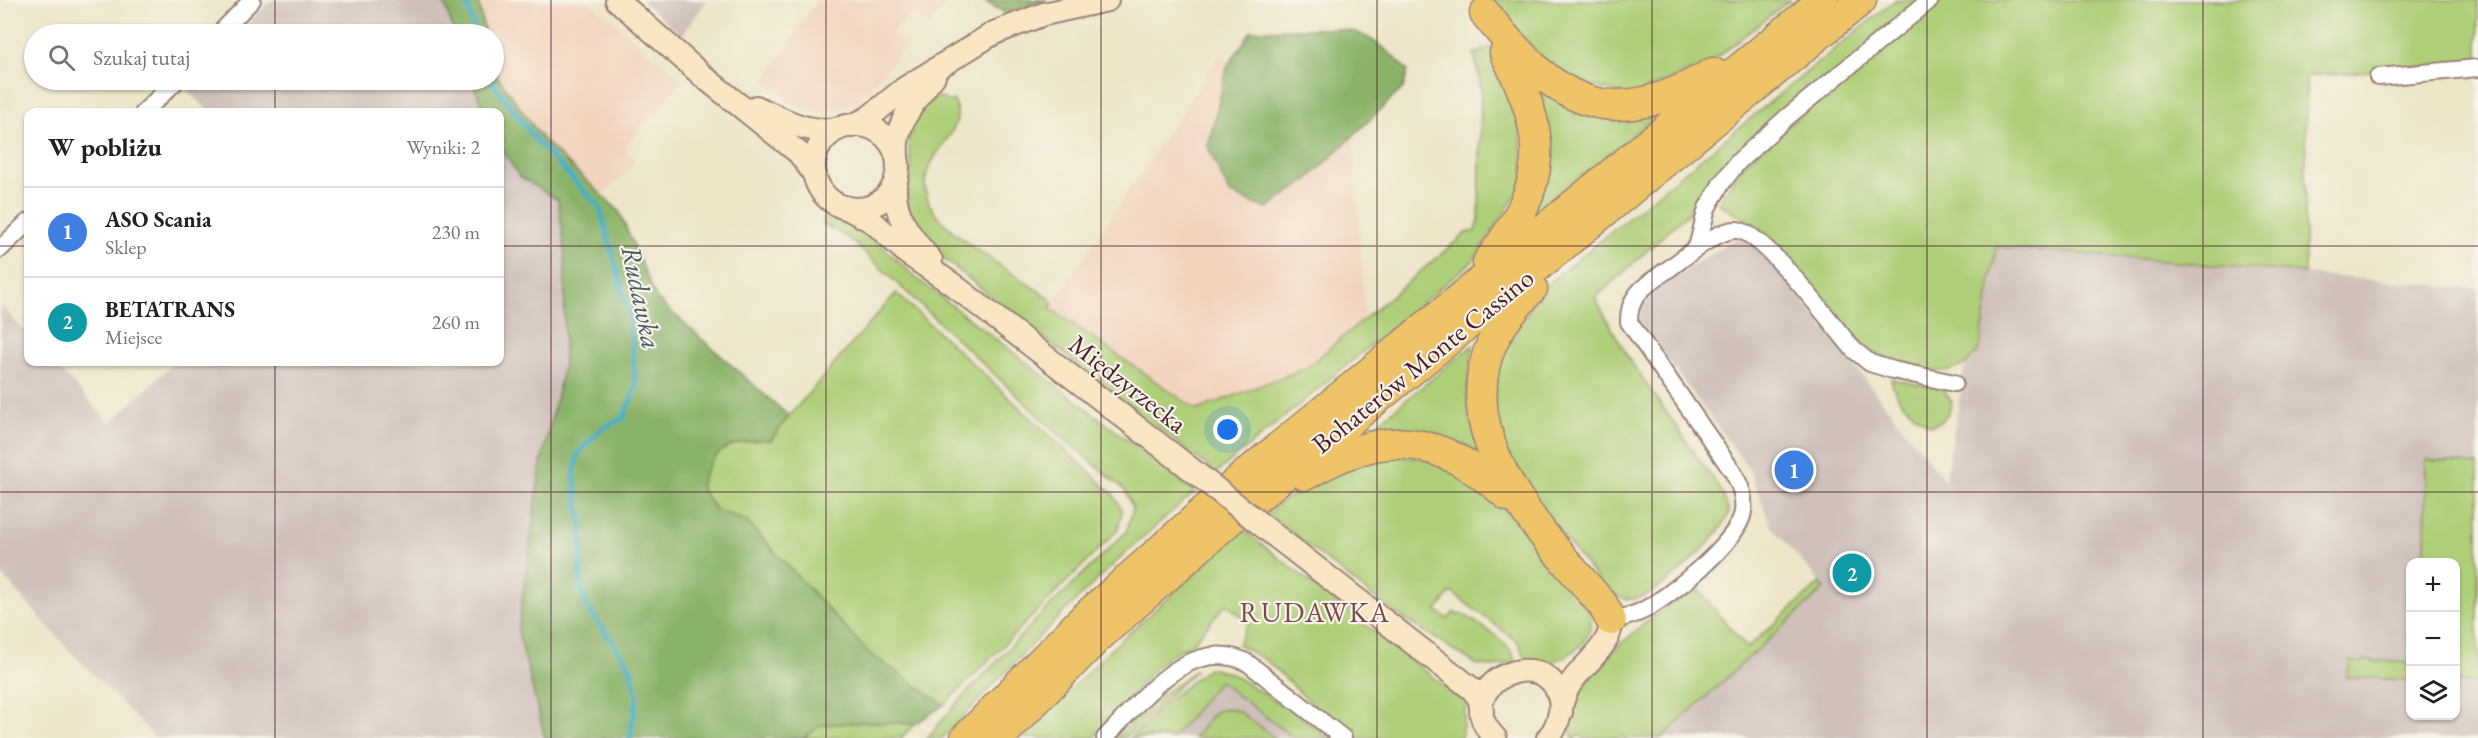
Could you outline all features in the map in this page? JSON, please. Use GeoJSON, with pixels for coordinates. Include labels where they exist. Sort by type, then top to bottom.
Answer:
{"type":"FeatureCollection","features":[{"type":"Feature","properties":{"kind":"highway","name":"Bohaterów Monte Cassino"},"geometry":{"type":"LineString","coordinates":[[966,738],[1043,658],[1154,553],[1239,480],[1823,0]]}},
{"type":"Feature","properties":{"kind":"highway","name":"Bohaterów Monte Cassino"},"geometry":{"type":"LineString","coordinates":[[999,738],[1112,624],[1231,519],[1861,0]]}},
{"type":"Feature","properties":{"kind":"highway"},"geometry":{"type":"LineString","coordinates":[[1480,7],[1514,50],[1539,75],[1575,95],[1612,105],[1650,102],[1674,94],[1785,31]]}},
{"type":"Feature","properties":{"kind":"highway"},"geometry":{"type":"LineString","coordinates":[[1460,299],[1518,220],[1532,189],[1537,159],[1536,133],[1528,102],[1480,7]]}},
{"type":"Feature","properties":{"kind":"highway"},"geometry":{"type":"LineString","coordinates":[[1526,511],[1488,440],[1481,408],[1482,378],[1492,344],[1500,328],[1585,227]]}},
{"type":"Feature","properties":{"kind":"highway"},"geometry":{"type":"LineString","coordinates":[[1231,519],[1334,459],[1371,446],[1403,443],[1420,445],[1459,458],[1482,473],[1526,511],[1603,605],[1608,630]]}},
{"type":"Feature","properties":{"kind":"main road"},"geometry":{"type":"LineString","coordinates":[[617,0],[722,91],[799,153],[815,175],[824,195],[845,207],[864,208],[875,204],[890,192],[897,169],[897,138],[903,120],[942,65]]}},
{"type":"Feature","properties":{"kind":"main road"},"geometry":{"type":"LineString","coordinates":[[815,175],[815,161],[820,145],[846,127],[868,118],[905,88],[980,40],[1019,22],[1063,9],[1107,0]]}},
{"type":"Feature","properties":{"kind":"main road"},"geometry":{"type":"LineString","coordinates":[[722,91],[804,128],[822,131],[864,126],[880,133],[890,142],[897,169]]}},
{"type":"Feature","properties":{"kind":"main road","name":"Międzyrzecka"},"geometry":{"type":"LineString","coordinates":[[897,169],[895,198],[899,214],[917,244],[952,284]]}},
{"type":"Feature","properties":{"kind":"main road","name":"Międzyrzecka"},"geometry":{"type":"LineString","coordinates":[[845,207],[873,222],[908,254],[952,284],[1475,692],[1486,726],[1495,738]]}},
{"type":"Feature","properties":{"kind":"main road"},"geometry":{"type":"LineString","coordinates":[[1558,728],[1569,684],[1608,630]]}},
{"type":"Feature","properties":{"kind":"main road","name":"Międzyrzecka"},"geometry":{"type":"LineString","coordinates":[[1410,640],[1482,674],[1505,674],[1519,670],[1537,673],[1561,667],[1608,630]]}},
{"type":"Feature","properties":{"kind":"main road"},"geometry":{"type":"LineString","coordinates":[[1537,673],[1556,690],[1558,728]]}},
{"type":"Feature","properties":{"kind":"main road"},"geometry":{"type":"LineString","coordinates":[[1483,713],[1484,699],[1490,686],[1505,674]]}},
{"type":"Feature","properties":{"kind":"street"},"geometry":{"type":"LineString","coordinates":[[229,24],[252,0]]}},
{"type":"Feature","properties":{"kind":"street"},"geometry":{"type":"LineString","coordinates":[[1697,248],[1707,208],[1721,184],[1738,162],[1786,118],[1930,0]]}},
{"type":"Feature","properties":{"kind":"street"},"geometry":{"type":"LineString","coordinates":[[2378,77],[2478,68]]}},
{"type":"Feature","properties":{"kind":"street"},"geometry":{"type":"LineString","coordinates":[[148,108],[167,90]]}},
{"type":"Feature","properties":{"kind":"street"},"geometry":{"type":"LineString","coordinates":[[0,249],[24,226]]}},
{"type":"Feature","properties":{"kind":"street"},"geometry":{"type":"LineString","coordinates":[[1608,630],[1652,606],[1710,560],[1727,542],[1743,512],[1741,486],[1733,472],[1629,322],[1632,300],[1640,289],[1697,248],[1726,232],[1747,232],[1767,247],[1847,343],[1870,363],[1954,382]]}},
{"type":"Feature","properties":{"kind":"street"},"geometry":{"type":"LineString","coordinates":[[1105,738],[1170,675],[1190,662],[1215,655],[1238,658],[1248,663],[1343,738]]}},
{"type":"Feature","properties":{"kind":"street"},"geometry":{"type":"LineString","coordinates":[[1477,738],[1483,713]]}},
{"type":"Feature","properties":{"kind":"shaded area"},"geometry":{"type":"Polygon","coordinates":[[[272,0],[443,0],[451,24],[247,24],[272,0]]]}},
{"type":"Feature","properties":{"kind":"shaded area"},"geometry":{"type":"Polygon","coordinates":[[[478,0],[588,0],[684,81],[624,147],[636,162],[602,195],[543,140],[504,85],[504,24],[483,24],[478,0]]]}},
{"type":"Feature","properties":{"kind":"shaded area"},"geometry":{"type":"Polygon","coordinates":[[[642,0],[707,0],[682,36],[642,0]]]}},
{"type":"Feature","properties":{"kind":"shaded area"},"geometry":{"type":"Polygon","coordinates":[[[817,0],[949,0],[929,26],[911,13],[892,33],[906,46],[857,103],[821,112],[795,106],[764,82],[817,0]]]}},
{"type":"Feature","properties":{"kind":"shaded area"},"geometry":{"type":"Polygon","coordinates":[[[1218,58],[1349,69],[1365,319],[1306,368],[1196,410],[1050,308],[1218,58]]]}},
{"type":"Feature","properties":{"kind":"shaded area"},"geometry":{"type":"Polygon","coordinates":[[[186,90],[476,90],[482,108],[206,108],[186,90]]]}},
{"type":"Feature","properties":{"kind":"shaded area"},"geometry":{"type":"Polygon","coordinates":[[[504,152],[519,176],[558,200],[565,250],[564,365],[541,464],[518,631],[545,738],[156,738],[71,652],[0,573],[0,304],[24,331],[24,366],[57,366],[110,423],[171,366],[504,366],[504,152]]]}},
{"type":"Feature","properties":{"kind":"shaded area"},"geometry":{"type":"Polygon","coordinates":[[[1745,237],[1762,249],[1945,481],[1965,366],[1974,359],[1980,347],[1995,247],[2478,289],[2478,465],[2426,460],[2425,558],[2406,558],[2406,663],[2364,660],[2347,677],[2406,680],[2406,720],[2460,720],[2460,682],[2478,682],[2478,738],[1661,738],[1825,588],[1771,526],[1749,469],[1639,321],[1642,303],[1652,291],[1736,239],[1745,237]]]}},
{"type":"Feature","properties":{"kind":"shaded area"},"geometry":{"type":"Polygon","coordinates":[[[1214,671],[1300,738],[1153,738],[1214,671]]]}},
{"type":"Feature","properties":{"kind":"green space"},"geometry":{"type":"Polygon","coordinates":[[[443,0],[478,0],[483,24],[451,24],[443,0]]]}},
{"type":"Feature","properties":{"kind":"green space"},"geometry":{"type":"Polygon","coordinates":[[[983,0],[1047,0],[1005,13],[983,0]]]}},
{"type":"Feature","properties":{"kind":"green space"},"geometry":{"type":"Polygon","coordinates":[[[1490,0],[1790,0],[1708,64],[1630,96],[1559,77],[1490,0]]]}},
{"type":"Feature","properties":{"kind":"green space"},"geometry":{"type":"Polygon","coordinates":[[[1895,0],[1922,0],[1595,298],[1629,359],[1722,492],[1729,512],[1703,549],[1659,587],[1635,599],[1624,599],[1608,592],[1531,497],[1495,431],[1496,356],[1544,287],[1895,0]]]}},
{"type":"Feature","properties":{"kind":"green space"},"geometry":{"type":"Polygon","coordinates":[[[1942,0],[2478,0],[2478,63],[2306,76],[2305,273],[1996,247],[1980,347],[1970,361],[1956,368],[1940,371],[1923,370],[1888,359],[1859,344],[1772,239],[1754,224],[1718,203],[1741,168],[1790,124],[1942,0]]]}},
{"type":"Feature","properties":{"kind":"green space"},"geometry":{"type":"Polygon","coordinates":[[[1339,29],[1365,36],[1392,55],[1408,71],[1403,88],[1305,182],[1266,209],[1229,193],[1208,147],[1227,67],[1251,31],[1339,29]]]}},
{"type":"Feature","properties":{"kind":"green space"},"geometry":{"type":"Polygon","coordinates":[[[1491,47],[1518,102],[1524,183],[1474,260],[1216,473],[940,256],[921,233],[908,206],[907,192],[911,160],[908,143],[911,129],[918,114],[928,103],[940,97],[949,102],[953,100],[957,113],[955,125],[933,160],[927,173],[925,188],[930,205],[938,216],[966,241],[1049,298],[1053,303],[1050,308],[1197,410],[1306,368],[1466,233],[1475,231],[1479,220],[1481,85],[1474,54],[1491,47]]]}},
{"type":"Feature","properties":{"kind":"green space"},"geometry":{"type":"Polygon","coordinates":[[[1532,82],[1660,112],[1535,214],[1532,82]]]}},
{"type":"Feature","properties":{"kind":"green space"},"geometry":{"type":"Polygon","coordinates":[[[504,85],[543,140],[619,211],[656,298],[789,416],[771,440],[735,444],[717,455],[710,463],[700,487],[715,509],[746,521],[868,652],[944,705],[915,724],[866,722],[821,725],[804,738],[545,738],[518,631],[541,464],[564,365],[565,250],[558,200],[519,176],[504,152],[504,108],[482,108],[476,90],[504,90],[504,85]]]}},
{"type":"Feature","properties":{"kind":"green space"},"geometry":{"type":"Polygon","coordinates":[[[825,215],[865,230],[916,278],[1195,492],[1128,550],[1065,611],[943,738],[927,738],[1036,620],[1126,532],[1133,509],[1125,490],[1056,432],[850,239],[823,224],[825,215]]]}},
{"type":"Feature","properties":{"kind":"green space"},"geometry":{"type":"Polygon","coordinates":[[[896,293],[1114,495],[1122,511],[1118,530],[944,705],[868,652],[746,521],[715,509],[700,487],[710,463],[725,449],[745,441],[771,440],[789,416],[896,293]]]}},
{"type":"Feature","properties":{"kind":"green space"},"geometry":{"type":"Polygon","coordinates":[[[1473,345],[1468,394],[1469,408],[1475,437],[1490,468],[1395,430],[1367,432],[1473,345]]]}},
{"type":"Feature","properties":{"kind":"green space"},"geometry":{"type":"Polygon","coordinates":[[[1891,379],[1943,389],[1952,402],[1949,411],[1938,423],[1929,425],[1900,400],[1891,379]]]}},
{"type":"Feature","properties":{"kind":"green space"},"geometry":{"type":"Polygon","coordinates":[[[1376,455],[1435,459],[1501,503],[1590,612],[1591,624],[1588,635],[1581,644],[1573,652],[1551,662],[1527,662],[1518,642],[1451,592],[1437,611],[1448,619],[1454,612],[1459,615],[1461,613],[1484,628],[1508,648],[1515,662],[1493,667],[1476,664],[1387,608],[1266,512],[1319,480],[1376,455]]]}},
{"type":"Feature","properties":{"kind":"green space"},"geometry":{"type":"Polygon","coordinates":[[[2426,460],[2478,465],[2478,682],[2460,682],[2460,558],[2425,558],[2426,460]]]}},
{"type":"Feature","properties":{"kind":"green space"},"geometry":{"type":"Polygon","coordinates":[[[1243,530],[1466,703],[1461,738],[1356,738],[1309,701],[1267,661],[1238,644],[1249,622],[1226,604],[1191,645],[1174,653],[1155,668],[1094,738],[1023,738],[1111,649],[1243,530]]]}},
{"type":"Feature","properties":{"kind":"green space"},"geometry":{"type":"Polygon","coordinates":[[[1820,583],[1825,588],[1661,738],[1584,738],[1579,735],[1573,738],[1569,717],[1572,702],[1579,688],[1592,671],[1621,644],[1671,605],[1699,591],[1747,648],[1820,583]]]}},
{"type":"Feature","properties":{"kind":"green space"},"geometry":{"type":"Polygon","coordinates":[[[2364,660],[2406,663],[2406,680],[2347,677],[2350,661],[2363,663],[2364,660]]]}},
{"type":"Feature","properties":{"kind":"green space"},"geometry":{"type":"Polygon","coordinates":[[[1208,668],[1230,673],[1280,704],[1282,701],[1329,738],[1294,738],[1219,681],[1173,738],[1130,738],[1164,704],[1208,668]]]}},
{"type":"Feature","properties":{"kind":"green space"},"geometry":{"type":"Polygon","coordinates":[[[1196,670],[1124,738],[1116,738],[1156,699],[1196,670]]]}},
{"type":"Feature","properties":{"kind":"green space"},"geometry":{"type":"Polygon","coordinates":[[[1227,708],[1238,711],[1275,738],[1194,738],[1215,712],[1227,708]]]}},
{"type":"Feature","properties":{"kind":"green space"},"geometry":{"type":"Polygon","coordinates":[[[866,722],[915,724],[901,738],[804,738],[821,725],[866,722]]]}},
{"type":"Feature","properties":{"kind":"waterway","name":"Rudawka"},"geometry":{"type":"LineString","coordinates":[[466,0],[473,24]]}},
{"type":"Feature","properties":{"kind":"waterway","name":"Rudawka"},"geometry":{"type":"LineString","coordinates":[[498,90],[537,142],[599,206],[629,313],[636,388],[623,418],[601,429],[578,454],[574,476],[582,528],[580,582],[586,606],[630,666],[637,698],[630,738]]}},
{"type":"Feature","properties":{"kind":"place","name":"ASO Scania"},"geometry":{"type":"Point","coordinates":[1794,470]}},
{"type":"Feature","properties":{"kind":"place","name":"BETATRANS"},"geometry":{"type":"Point","coordinates":[1852,573]}},
{"type":"Feature","properties":{"kind":"district","name":"RUDAWKA"},"geometry":{"type":"Point","coordinates":[1315,612]}}]}
